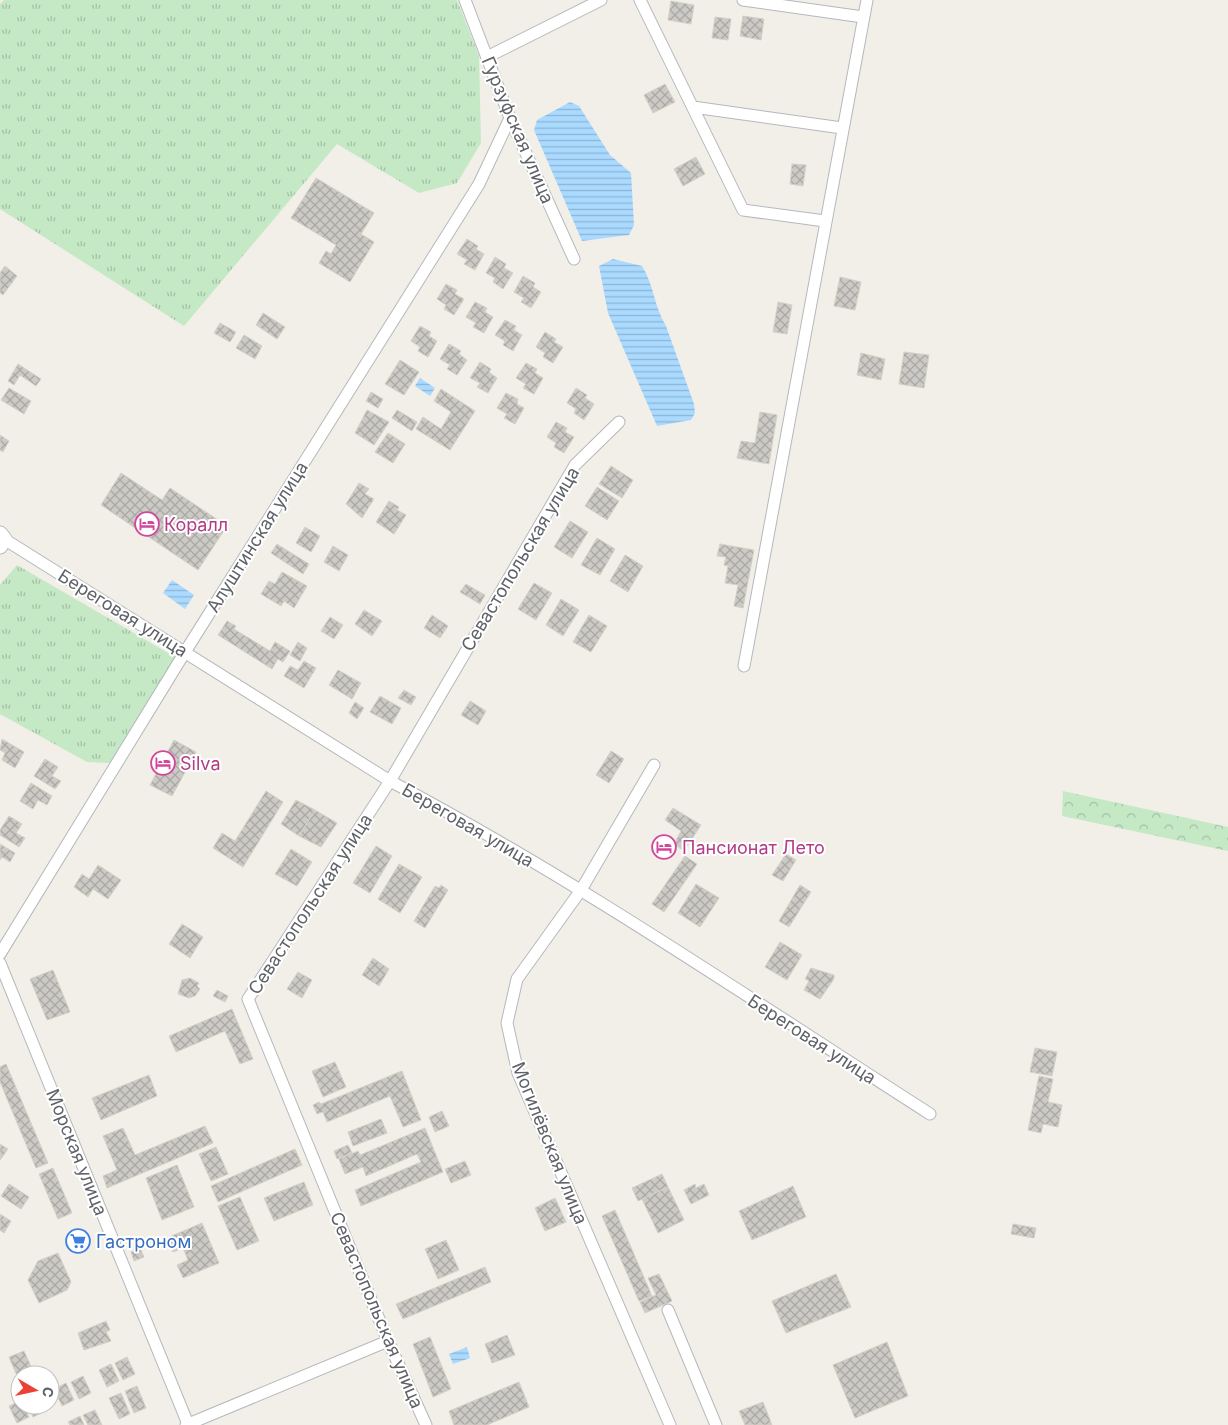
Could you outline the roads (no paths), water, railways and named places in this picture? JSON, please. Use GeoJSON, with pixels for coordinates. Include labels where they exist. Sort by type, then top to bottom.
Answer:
{"type":"FeatureCollection","features":[{"type":"Feature","properties":{"kind":"street","name":"Гурзуфская улица"},"geometry":{"type":"LineString","coordinates":[[465,0],[510,118],[574,259]]}},
{"type":"Feature","properties":{"kind":"street"},"geometry":{"type":"LineString","coordinates":[[487,57],[601,0]]}},
{"type":"Feature","properties":{"kind":"street"},"geometry":{"type":"LineString","coordinates":[[640,0],[744,210],[825,222]]}},
{"type":"Feature","properties":{"kind":"street"},"geometry":{"type":"LineString","coordinates":[[743,0],[863,17]]}},
{"type":"Feature","properties":{"kind":"street"},"geometry":{"type":"LineString","coordinates":[[744,666],[867,0]]}},
{"type":"Feature","properties":{"kind":"street"},"geometry":{"type":"LineString","coordinates":[[693,107],[842,128]]}},
{"type":"Feature","properties":{"kind":"street","name":"Алуштинская улица"},"geometry":{"type":"LineString","coordinates":[[0,954],[185,652],[479,184],[510,118]]}},
{"type":"Feature","properties":{"kind":"street","name":"Севастопольская улица"},"geometry":{"type":"LineString","coordinates":[[426,1425],[388,1341],[248,999],[390,781],[575,465],[620,422]]}},
{"type":"Feature","properties":{"kind":"street","name":"Береговая улица"},"geometry":{"type":"LineString","coordinates":[[1,540],[185,652],[390,781],[437,806],[581,890],[930,1114]]}},
{"type":"Feature","properties":{"kind":"street","name":"Могилёвская улица"},"geometry":{"type":"LineString","coordinates":[[654,765],[581,890],[518,979],[507,1023],[518,1073],[670,1425]]}},
{"type":"Feature","properties":{"kind":"street","name":"Морская улица"},"geometry":{"type":"LineString","coordinates":[[0,963],[187,1425]]}},
{"type":"Feature","properties":{"kind":"street"},"geometry":{"type":"LineString","coordinates":[[668,1310],[716,1425]]}},
{"type":"Feature","properties":{"kind":"street"},"geometry":{"type":"LineString","coordinates":[[187,1425],[388,1341]]}},
{"type":"Feature","properties":{"kind":"water"},"geometry":{"type":"Polygon","coordinates":[[[570,102],[579,106],[610,155],[631,173],[634,225],[629,235],[582,241],[534,130],[537,120],[570,102]]]}},
{"type":"Feature","properties":{"kind":"water"},"geometry":{"type":"Polygon","coordinates":[[[613,259],[642,266],[646,273],[694,404],[695,413],[691,420],[657,426],[608,313],[599,266],[613,259]]]}},
{"type":"Feature","properties":{"kind":"water"},"geometry":{"type":"Polygon","coordinates":[[[420,378],[435,388],[430,396],[415,386],[420,378]]]}},
{"type":"Feature","properties":{"kind":"water"},"geometry":{"type":"Polygon","coordinates":[[[172,580],[194,595],[185,609],[163,593],[172,580]]]}},
{"type":"Feature","properties":{"kind":"water"},"geometry":{"type":"Polygon","coordinates":[[[467,1347],[470,1358],[453,1364],[449,1354],[467,1347]]]}},
{"type":"Feature","properties":{"kind":"place","name":"Коралл"},"geometry":{"type":"Point","coordinates":[147,524]}},
{"type":"Feature","properties":{"kind":"place","name":"Silva"},"geometry":{"type":"Point","coordinates":[163,763]}},
{"type":"Feature","properties":{"kind":"place","name":"Пансионат Лето"},"geometry":{"type":"Point","coordinates":[664,847]}},
{"type":"Feature","properties":{"kind":"place","name":"Гастроном"},"geometry":{"type":"Point","coordinates":[78,1241]}}]}
